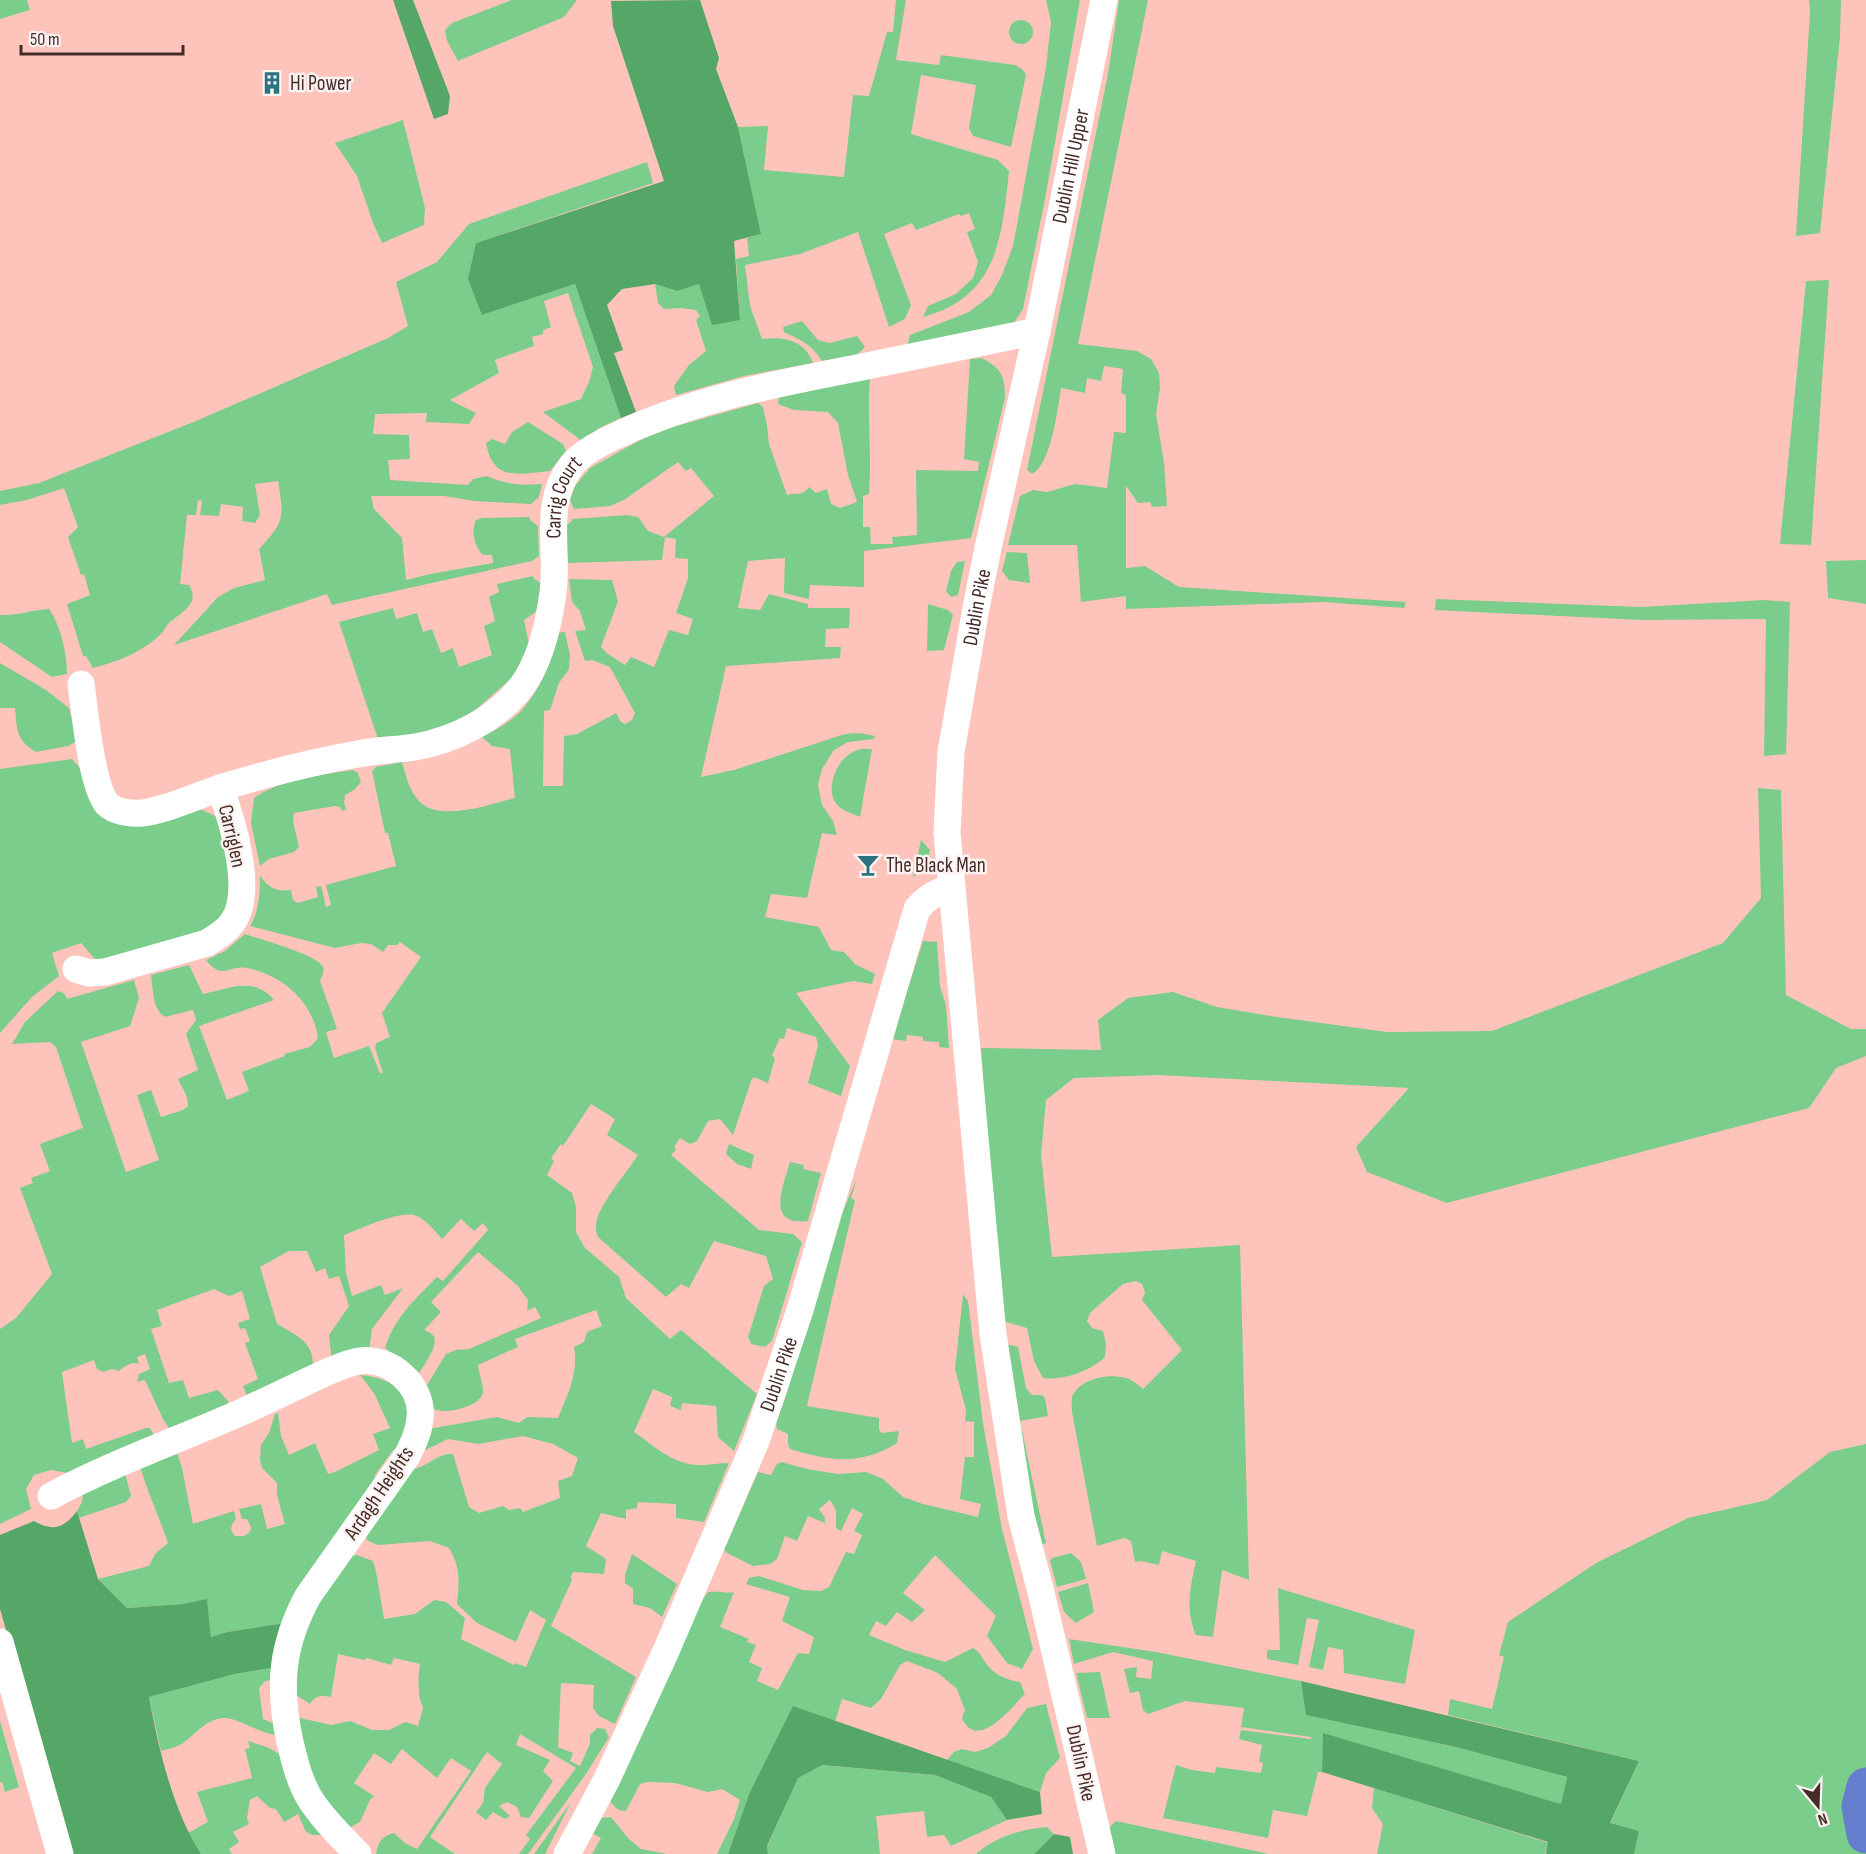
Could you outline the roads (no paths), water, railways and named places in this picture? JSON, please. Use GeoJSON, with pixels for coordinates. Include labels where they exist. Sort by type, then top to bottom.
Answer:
{"type":"FeatureCollection","features":[{"type":"Feature","properties":{"kind":"street","name":"Dublin Hill Upper"},"geometry":{"type":"LineString","coordinates":[[1037,331],[1104,0]]}},
{"type":"Feature","properties":{"kind":"street","name":"Carrig Court"},"geometry":{"type":"LineString","coordinates":[[220,788],[309,763],[416,747],[448,738],[477,725],[503,705],[522,686],[535,662],[545,634],[554,590],[552,535],[554,511],[561,486],[572,465],[584,454],[609,439],[664,415],[716,399],[778,384],[1037,331]]}},
{"type":"Feature","properties":{"kind":"street","name":"Dublin Pike"},"geometry":{"type":"LineString","coordinates":[[1037,331],[988,548],[951,752],[947,833],[990,1314],[1021,1516],[1051,1632],[1102,1854]]}},
{"type":"Feature","properties":{"kind":"street","name":"Carriglen"},"geometry":{"type":"LineString","coordinates":[[76,969],[89,973],[105,972],[207,943],[220,935],[233,923],[239,908],[241,866],[229,812],[220,788],[160,809],[140,813],[121,812],[109,806],[101,794],[94,768],[81,684]]}},
{"type":"Feature","properties":{"kind":"street","name":"Dublin Pike"},"geometry":{"type":"LineString","coordinates":[[567,1854],[606,1781],[666,1651],[756,1441],[800,1310],[917,909],[926,898],[938,891],[951,888]]}},
{"type":"Feature","properties":{"kind":"street","name":"Ardagh Heights"},"geometry":{"type":"LineString","coordinates":[[51,1496],[128,1458],[243,1411],[328,1372],[359,1361],[377,1361],[392,1368],[414,1388],[420,1412],[415,1440],[407,1456],[308,1596],[297,1616],[287,1645],[282,1676],[287,1726],[299,1775],[312,1802],[358,1854]]}},
{"type":"Feature","properties":{"kind":"street"},"geometry":{"type":"LineString","coordinates":[[0,1642],[4,1677],[60,1854]]}},
{"type":"Feature","properties":{"kind":"waterway"},"geometry":{"type":"LineString","coordinates":[[1866,1787],[1861,1806],[1866,1834]]}},
{"type":"Feature","properties":{"kind":"place","name":"Hi Power"},"geometry":{"type":"Point","coordinates":[272,83]}},
{"type":"Feature","properties":{"kind":"place","name":"The Black Man"},"geometry":{"type":"Point","coordinates":[868,865]}}]}
